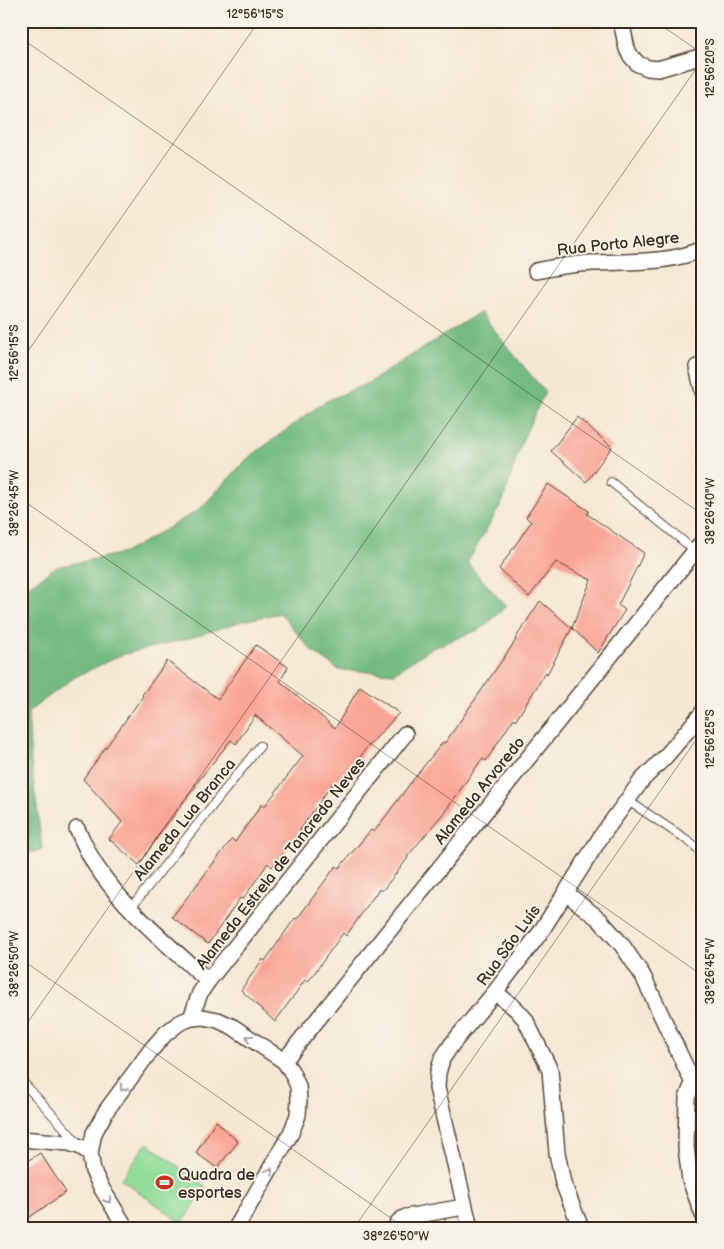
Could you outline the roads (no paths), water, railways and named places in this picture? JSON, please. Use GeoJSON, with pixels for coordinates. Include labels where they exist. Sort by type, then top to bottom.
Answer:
{"type":"FeatureCollection","features":[{"type":"Feature","properties":{"kind":"street"},"geometry":{"type":"LineString","coordinates":[[621,21],[627,49],[638,64],[658,69],[703,56]]}},
{"type":"Feature","properties":{"kind":"street","name":"Rua Porto Alegre"},"geometry":{"type":"LineString","coordinates":[[536,270],[566,265],[625,263],[671,258],[703,249]]}},
{"type":"Feature","properties":{"kind":"street"},"geometry":{"type":"LineString","coordinates":[[697,366],[703,392]]}},
{"type":"Feature","properties":{"kind":"street","name":"Alameda Arvoredo"},"geometry":{"type":"LineString","coordinates":[[284,1061],[698,546]]}},
{"type":"Feature","properties":{"kind":"street","name":"Rua São Luís"},"geometry":{"type":"LineString","coordinates":[[470,1228],[437,1088],[438,1073],[442,1059],[540,933],[602,835],[642,780],[666,756],[703,712]]}},
{"type":"Feature","properties":{"kind":"street","name":"Alameda Estrela de Tancredo Neves"},"geometry":{"type":"LineString","coordinates":[[191,1018],[200,993],[208,981],[405,734]]}},
{"type":"Feature","properties":{"kind":"street"},"geometry":{"type":"LineString","coordinates":[[77,829],[95,866],[118,896],[208,981]]}},
{"type":"Feature","properties":{"kind":"street"},"geometry":{"type":"LineString","coordinates":[[566,893],[599,920],[622,945],[643,976],[698,1080],[687,1098],[686,1147],[690,1180],[703,1216]]}},
{"type":"Feature","properties":{"kind":"street"},"geometry":{"type":"LineString","coordinates":[[495,992],[525,1019],[550,1070],[557,1153],[563,1183],[581,1228]]}},
{"type":"Feature","properties":{"kind":"street"},"geometry":{"type":"LineString","coordinates":[[126,1228],[102,1189],[86,1150],[106,1111],[145,1057],[165,1034],[179,1023],[191,1018],[203,1017],[218,1020],[233,1027],[284,1061],[298,1086],[298,1115],[292,1133],[236,1228]]}},
{"type":"Feature","properties":{"kind":"street"},"geometry":{"type":"LineString","coordinates":[[21,1140],[69,1143],[86,1150]]}},
{"type":"Feature","properties":{"kind":"street"},"geometry":{"type":"LineString","coordinates":[[396,1228],[396,1224],[406,1217],[464,1207]]}},
{"type":"Feature","properties":{"kind":"lane"},"geometry":{"type":"LineString","coordinates":[[611,482],[698,546]]}},
{"type":"Feature","properties":{"kind":"lane","name":"Alameda Lua Branca"},"geometry":{"type":"LineString","coordinates":[[130,909],[260,746]]}},
{"type":"Feature","properties":{"kind":"lane"},"geometry":{"type":"LineString","coordinates":[[627,800],[683,837],[703,853]]}},
{"type":"Feature","properties":{"kind":"lane"},"geometry":{"type":"LineString","coordinates":[[21,1080],[86,1150]]}},
{"type":"Feature","properties":{"kind":"place","name":"Quadra de esportes"},"geometry":{"type":"Point","coordinates":[164,1183]}}]}
